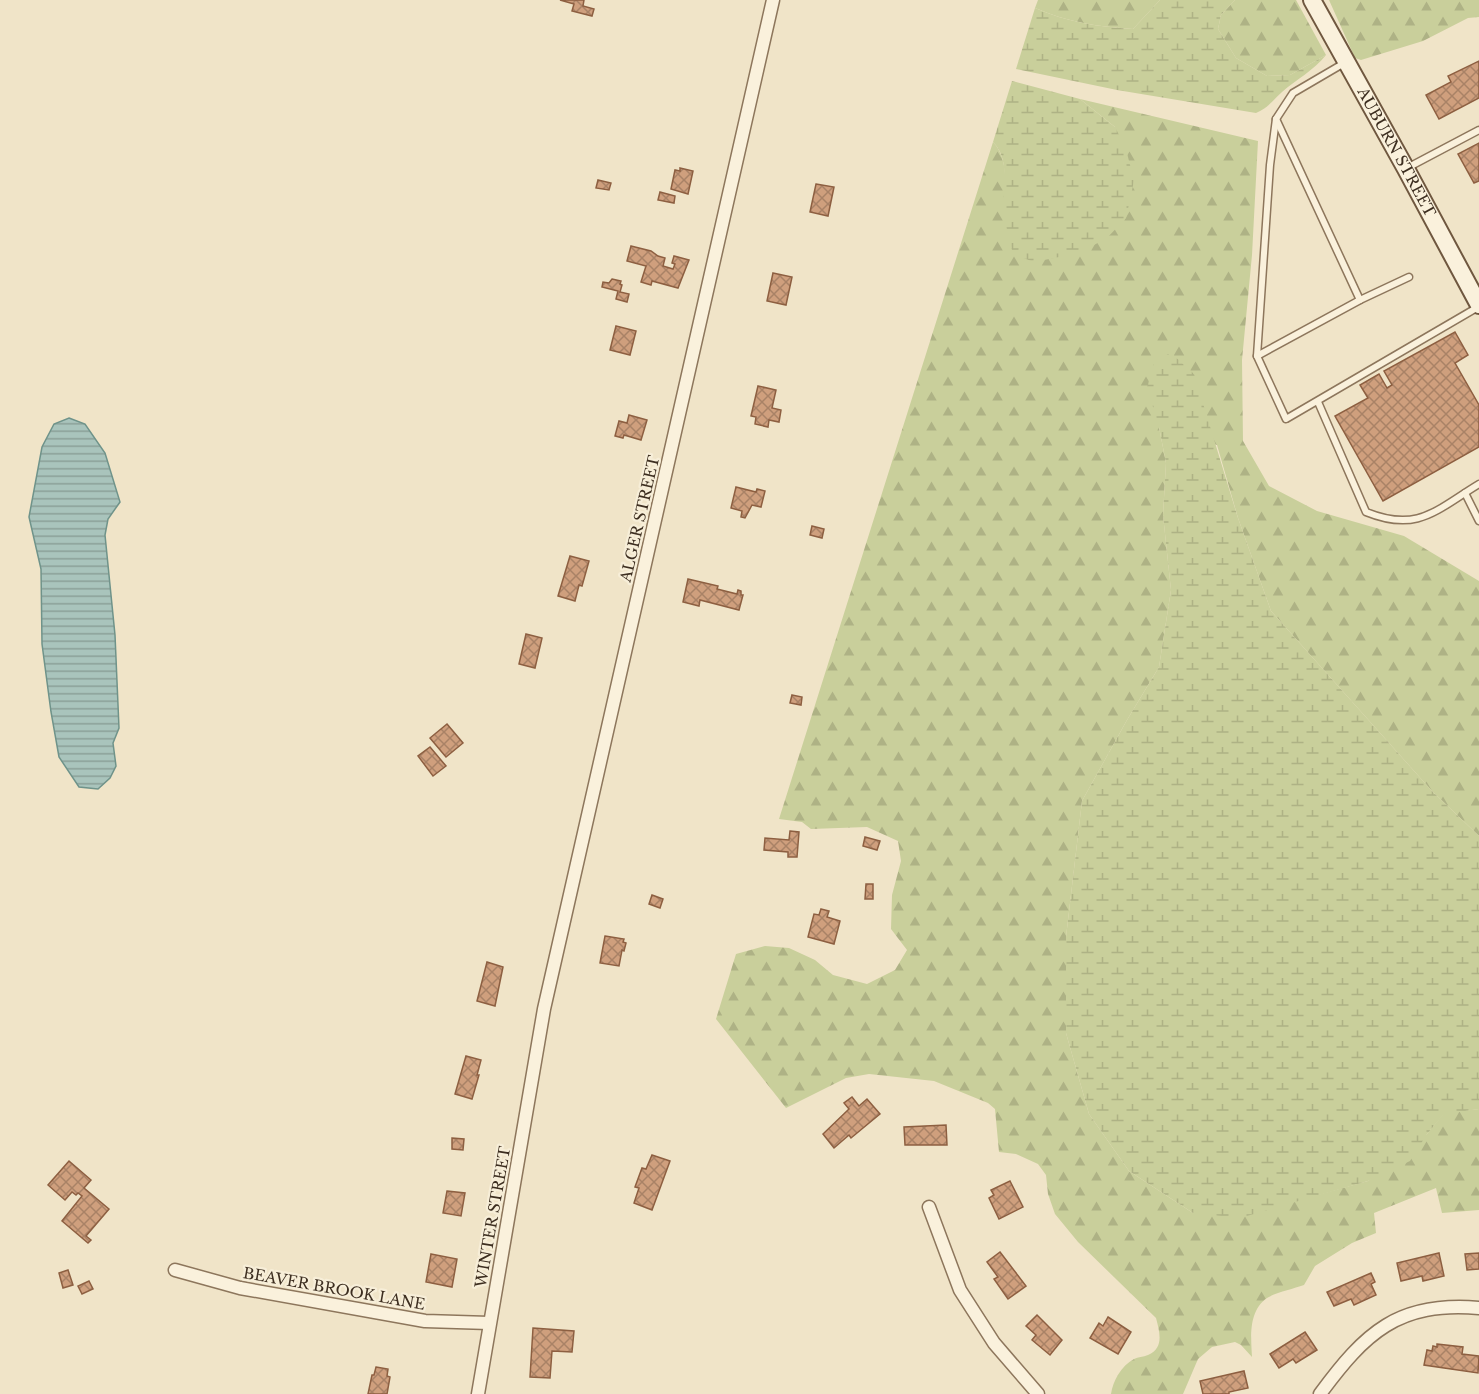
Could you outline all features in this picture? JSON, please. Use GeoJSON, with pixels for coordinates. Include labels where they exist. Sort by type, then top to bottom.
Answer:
{"type":"FeatureCollection","features":[{"type":"Feature","properties":{"kind":"main road","name":"AUBURN STREET"},"geometry":{"type":"LineString","coordinates":[[1312,0],[1479,306]]}},
{"type":"Feature","properties":{"kind":"street","name":"ALGER STREET"},"geometry":{"type":"LineString","coordinates":[[538,1045],[544,1009],[773,0]]}},
{"type":"Feature","properties":{"kind":"street","name":"WINTER STREET"},"geometry":{"type":"LineString","coordinates":[[478,1394],[538,1045]]}},
{"type":"Feature","properties":{"kind":"street"},"geometry":{"type":"LineString","coordinates":[[928,1207],[960,1290],[994,1343],[1038,1394]]}},
{"type":"Feature","properties":{"kind":"street","name":"BEAVER BROOK LANE"},"geometry":{"type":"LineString","coordinates":[[175,1270],[240,1288],[425,1321],[489,1323]]}},
{"type":"Feature","properties":{"kind":"street"},"geometry":{"type":"LineString","coordinates":[[1320,1394],[1344,1360],[1369,1335],[1393,1320],[1425,1310],[1479,1308]]}},
{"type":"Feature","properties":{"kind":"lane"},"geometry":{"type":"LineString","coordinates":[[1346,62],[1293,93],[1276,118],[1270,165],[1257,356],[1286,419],[1479,306]]}},
{"type":"Feature","properties":{"kind":"lane"},"geometry":{"type":"LineString","coordinates":[[1276,118],[1360,300]]}},
{"type":"Feature","properties":{"kind":"lane"},"geometry":{"type":"LineString","coordinates":[[1406,169],[1479,130]]}},
{"type":"Feature","properties":{"kind":"lane"},"geometry":{"type":"LineString","coordinates":[[1257,356],[1360,300],[1409,277]]}},
{"type":"Feature","properties":{"kind":"lane"},"geometry":{"type":"LineString","coordinates":[[1318,402],[1366,512],[1384,519],[1407,521],[1430,514],[1479,484]]}},
{"type":"Feature","properties":{"kind":"lane"},"geometry":{"type":"LineString","coordinates":[[1465,493],[1479,521]]}},
{"type":"Feature","properties":{"kind":"green space"},"geometry":{"type":"Polygon","coordinates":[[[1038,0],[1160,0],[1133,29],[1095,25],[1059,17],[1035,8],[1038,0]]]}},
{"type":"Feature","properties":{"kind":"green space"},"geometry":{"type":"Polygon","coordinates":[[[1160,0],[1235,0],[1221,15],[1218,29],[1236,58],[1267,76],[1290,75],[1326,55],[1267,107],[1256,113],[1117,90],[1016,69],[1035,8],[1083,23],[1133,29],[1160,0]]]}},
{"type":"Feature","properties":{"kind":"green space"},"geometry":{"type":"Polygon","coordinates":[[[1235,0],[1296,0],[1326,55],[1290,75],[1267,76],[1236,58],[1218,29],[1221,15],[1235,0]]]}},
{"type":"Feature","properties":{"kind":"green space"},"geometry":{"type":"Polygon","coordinates":[[[1329,0],[1479,0],[1479,17],[1468,18],[1423,41],[1361,60],[1355,58],[1329,0]]]}},
{"type":"Feature","properties":{"kind":"green space"},"geometry":{"type":"Polygon","coordinates":[[[1012,81],[1080,99],[1115,127],[1126,149],[1134,181],[1126,218],[1107,238],[1079,253],[1034,262],[1013,254],[1003,207],[1004,167],[999,150],[993,142],[1012,81]]]}},
{"type":"Feature","properties":{"kind":"green space"},"geometry":{"type":"Polygon","coordinates":[[[1080,99],[1258,141],[1252,255],[1242,360],[1243,441],[1269,486],[1317,511],[1404,536],[1479,581],[1479,836],[1432,791],[1271,611],[1238,518],[1217,445],[1159,427],[1166,463],[1163,515],[1171,590],[1159,667],[1082,801],[1066,937],[1066,1033],[1089,1114],[1129,1171],[1193,1213],[1310,1197],[1368,1181],[1427,1134],[1444,1113],[1479,1109],[1479,1210],[1442,1213],[1436,1188],[1374,1213],[1376,1233],[1352,1243],[1315,1266],[1304,1285],[1280,1292],[1261,1303],[1256,1310],[1252,1325],[1252,1357],[1235,1342],[1212,1347],[1198,1359],[1183,1394],[1111,1394],[1116,1379],[1125,1366],[1157,1348],[1160,1340],[1156,1318],[1078,1242],[1055,1214],[1048,1194],[1046,1175],[1038,1164],[1016,1154],[999,1152],[995,1109],[988,1103],[934,1081],[869,1074],[846,1078],[786,1108],[716,1019],[736,954],[765,946],[789,948],[815,960],[833,975],[867,984],[895,970],[907,950],[891,929],[892,895],[901,861],[898,841],[867,827],[811,829],[802,822],[779,819],[993,142],[1002,157],[1004,167],[1004,215],[1115,127],[1080,99]]]}},
{"type":"Feature","properties":{"kind":"green space"},"geometry":{"type":"Polygon","coordinates":[[[1171,353],[1194,374],[1238,518],[1271,611],[1432,791],[1479,836],[1479,1109],[1444,1114],[1427,1134],[1410,1161],[1368,1181],[1240,1218],[1193,1213],[1129,1171],[1089,1114],[1066,1033],[1066,937],[1082,801],[1159,667],[1171,590],[1163,515],[1166,463],[1159,427],[1147,387],[1155,360],[1171,353]]]}},
{"type":"Feature","properties":{"kind":"water"},"geometry":{"type":"Polygon","coordinates":[[[69,418],[85,424],[105,453],[120,502],[108,519],[105,535],[115,635],[119,728],[113,743],[116,766],[110,778],[98,789],[79,787],[59,757],[42,644],[41,569],[29,517],[42,447],[54,424],[69,418]]]}},
{"type":"Feature","properties":{"kind":"building"},"geometry":{"type":"Polygon","coordinates":[[[560,0],[584,0],[583,6],[594,9],[592,16],[572,11],[574,4],[560,0]]]}},
{"type":"Feature","properties":{"kind":"building"},"geometry":{"type":"Polygon","coordinates":[[[1479,61],[1479,98],[1439,119],[1426,95],[1451,82],[1448,76],[1479,61]]]}},
{"type":"Feature","properties":{"kind":"building"},"geometry":{"type":"Polygon","coordinates":[[[1479,143],[1479,181],[1474,183],[1458,154],[1479,143]]]}},
{"type":"Feature","properties":{"kind":"building"},"geometry":{"type":"Polygon","coordinates":[[[680,168],[693,171],[688,194],[671,189],[675,170],[680,171],[680,168]]]}},
{"type":"Feature","properties":{"kind":"building"},"geometry":{"type":"Polygon","coordinates":[[[598,180],[611,183],[609,190],[596,188],[598,180]]]}},
{"type":"Feature","properties":{"kind":"building"},"geometry":{"type":"Polygon","coordinates":[[[816,184],[834,187],[828,216],[810,212],[816,184]]]}},
{"type":"Feature","properties":{"kind":"building"},"geometry":{"type":"Polygon","coordinates":[[[660,192],[675,196],[674,203],[658,200],[660,192]]]}},
{"type":"Feature","properties":{"kind":"building"},"geometry":{"type":"Polygon","coordinates":[[[631,246],[651,251],[665,258],[663,266],[673,269],[674,256],[689,260],[678,288],[652,281],[651,285],[641,282],[646,266],[627,261],[631,246]]]}},
{"type":"Feature","properties":{"kind":"building"},"geometry":{"type":"Polygon","coordinates":[[[773,273],[792,277],[786,305],[767,301],[773,273]]]}},
{"type":"Feature","properties":{"kind":"building"},"geometry":{"type":"Polygon","coordinates":[[[612,279],[621,281],[620,292],[629,294],[627,302],[616,299],[618,291],[602,287],[603,282],[609,283],[612,279]]]}},
{"type":"Feature","properties":{"kind":"building"},"geometry":{"type":"Polygon","coordinates":[[[616,326],[636,331],[630,355],[610,350],[616,326]]]}},
{"type":"Feature","properties":{"kind":"building"},"geometry":{"type":"Polygon","coordinates":[[[1455,332],[1468,355],[1455,363],[1479,405],[1479,447],[1383,501],[1335,416],[1368,398],[1360,385],[1379,374],[1387,388],[1392,385],[1384,371],[1455,332]]]}},
{"type":"Feature","properties":{"kind":"building"},"geometry":{"type":"Polygon","coordinates":[[[758,386],[776,390],[772,408],[781,410],[779,422],[769,420],[768,427],[755,424],[756,417],[751,416],[758,386]]]}},
{"type":"Feature","properties":{"kind":"building"},"geometry":{"type":"Polygon","coordinates":[[[629,415],[647,420],[641,440],[624,435],[623,438],[615,436],[619,421],[627,423],[629,415]]]}},
{"type":"Feature","properties":{"kind":"building"},"geometry":{"type":"Polygon","coordinates":[[[736,487],[756,492],[757,489],[765,491],[761,507],[752,505],[745,518],[741,517],[742,511],[731,508],[736,487]]]}},
{"type":"Feature","properties":{"kind":"building"},"geometry":{"type":"Polygon","coordinates":[[[812,526],[824,529],[822,538],[810,535],[812,526]]]}},
{"type":"Feature","properties":{"kind":"building"},"geometry":{"type":"Polygon","coordinates":[[[570,556],[589,561],[575,601],[558,596],[570,556]]]}},
{"type":"Feature","properties":{"kind":"building"},"geometry":{"type":"Polygon","coordinates":[[[688,579],[718,586],[717,589],[737,594],[738,590],[741,591],[743,595],[739,610],[700,600],[699,606],[683,602],[688,579]]]}},
{"type":"Feature","properties":{"kind":"building"},"geometry":{"type":"Polygon","coordinates":[[[526,634],[542,638],[535,668],[519,664],[526,634]]]}},
{"type":"Feature","properties":{"kind":"building"},"geometry":{"type":"Polygon","coordinates":[[[792,695],[802,697],[801,705],[790,703],[792,695]]]}},
{"type":"Feature","properties":{"kind":"building"},"geometry":{"type":"Polygon","coordinates":[[[447,724],[463,743],[446,757],[430,738],[447,724]]]}},
{"type":"Feature","properties":{"kind":"building"},"geometry":{"type":"Polygon","coordinates":[[[430,747],[446,766],[433,776],[418,756],[430,747]]]}},
{"type":"Feature","properties":{"kind":"building"},"geometry":{"type":"Polygon","coordinates":[[[790,831],[799,832],[797,857],[788,857],[788,852],[764,850],[765,838],[789,840],[790,831]]]}},
{"type":"Feature","properties":{"kind":"building"},"geometry":{"type":"Polygon","coordinates":[[[865,837],[880,841],[877,850],[863,846],[865,837]]]}},
{"type":"Feature","properties":{"kind":"building"},"geometry":{"type":"Polygon","coordinates":[[[866,884],[873,884],[873,899],[865,899],[866,884]]]}},
{"type":"Feature","properties":{"kind":"building"},"geometry":{"type":"Polygon","coordinates":[[[652,895],[663,899],[660,908],[649,904],[652,895]]]}},
{"type":"Feature","properties":{"kind":"building"},"geometry":{"type":"Polygon","coordinates":[[[821,909],[829,911],[827,917],[840,921],[834,944],[808,937],[814,914],[819,915],[821,909]]]}},
{"type":"Feature","properties":{"kind":"building"},"geometry":{"type":"Polygon","coordinates":[[[605,936],[624,939],[623,942],[626,943],[619,966],[600,963],[605,936]]]}},
{"type":"Feature","properties":{"kind":"building"},"geometry":{"type":"Polygon","coordinates":[[[487,962],[503,967],[495,1006],[477,1001],[487,962]]]}},
{"type":"Feature","properties":{"kind":"building"},"geometry":{"type":"Polygon","coordinates":[[[466,1056],[481,1060],[472,1099],[455,1094],[466,1056]]]}},
{"type":"Feature","properties":{"kind":"building"},"geometry":{"type":"Polygon","coordinates":[[[852,1097],[859,1106],[867,1099],[880,1114],[851,1138],[849,1135],[834,1148],[823,1134],[849,1109],[844,1103],[852,1097]]]}},
{"type":"Feature","properties":{"kind":"building"},"geometry":{"type":"Polygon","coordinates":[[[946,1125],[947,1145],[905,1145],[904,1127],[946,1125]]]}},
{"type":"Feature","properties":{"kind":"building"},"geometry":{"type":"Polygon","coordinates":[[[452,1138],[464,1139],[463,1150],[452,1149],[452,1138]]]}},
{"type":"Feature","properties":{"kind":"building"},"geometry":{"type":"Polygon","coordinates":[[[652,1155],[670,1161],[652,1210],[634,1203],[639,1188],[635,1187],[642,1168],[646,1169],[652,1155]]]}},
{"type":"Feature","properties":{"kind":"building"},"geometry":{"type":"Polygon","coordinates":[[[69,1161],[91,1180],[84,1188],[109,1209],[86,1236],[91,1240],[88,1243],[62,1221],[82,1196],[72,1192],[65,1200],[48,1185],[69,1161]]]}},
{"type":"Feature","properties":{"kind":"building"},"geometry":{"type":"Polygon","coordinates":[[[1010,1181],[1023,1207],[999,1219],[989,1198],[994,1195],[991,1190],[1010,1181]]]}},
{"type":"Feature","properties":{"kind":"building"},"geometry":{"type":"Polygon","coordinates":[[[447,1191],[465,1193],[461,1216],[443,1213],[447,1191]]]}},
{"type":"Feature","properties":{"kind":"building"},"geometry":{"type":"Polygon","coordinates":[[[1000,1252],[1026,1286],[1008,1299],[994,1279],[998,1277],[987,1262],[1000,1252]]]}},
{"type":"Feature","properties":{"kind":"building"},"geometry":{"type":"Polygon","coordinates":[[[1439,1253],[1444,1276],[1423,1281],[1422,1276],[1401,1281],[1397,1263],[1439,1253]]]}},
{"type":"Feature","properties":{"kind":"building"},"geometry":{"type":"Polygon","coordinates":[[[1479,1253],[1479,1269],[1467,1270],[1465,1254],[1479,1253]]]}},
{"type":"Feature","properties":{"kind":"building"},"geometry":{"type":"Polygon","coordinates":[[[431,1254],[457,1259],[452,1287],[426,1282],[431,1254]]]}},
{"type":"Feature","properties":{"kind":"building"},"geometry":{"type":"Polygon","coordinates":[[[68,1270],[73,1285],[63,1288],[59,1273],[68,1270]]]}},
{"type":"Feature","properties":{"kind":"building"},"geometry":{"type":"Polygon","coordinates":[[[1371,1273],[1375,1282],[1371,1284],[1376,1295],[1354,1305],[1351,1299],[1334,1306],[1327,1292],[1371,1273]]]}},
{"type":"Feature","properties":{"kind":"building"},"geometry":{"type":"Polygon","coordinates":[[[89,1281],[93,1289],[82,1294],[78,1286],[89,1281]]]}},
{"type":"Feature","properties":{"kind":"building"},"geometry":{"type":"Polygon","coordinates":[[[1037,1315],[1062,1340],[1050,1355],[1032,1340],[1036,1335],[1026,1326],[1037,1315]]]}},
{"type":"Feature","properties":{"kind":"building"},"geometry":{"type":"Polygon","coordinates":[[[1108,1317],[1131,1332],[1118,1354],[1090,1338],[1099,1323],[1103,1326],[1108,1317]]]}},
{"type":"Feature","properties":{"kind":"building"},"geometry":{"type":"Polygon","coordinates":[[[533,1328],[574,1331],[572,1352],[552,1351],[550,1378],[530,1377],[533,1328]]]}},
{"type":"Feature","properties":{"kind":"building"},"geometry":{"type":"Polygon","coordinates":[[[1305,1332],[1317,1350],[1296,1363],[1293,1359],[1279,1368],[1270,1354],[1305,1332]]]}},
{"type":"Feature","properties":{"kind":"building"},"geometry":{"type":"Polygon","coordinates":[[[1437,1344],[1463,1347],[1462,1354],[1479,1356],[1478,1373],[1424,1365],[1427,1350],[1432,1351],[1433,1346],[1437,1347],[1437,1344]]]}},
{"type":"Feature","properties":{"kind":"building"},"geometry":{"type":"Polygon","coordinates":[[[376,1367],[388,1369],[387,1376],[390,1377],[387,1394],[368,1394],[376,1367]]]}},
{"type":"Feature","properties":{"kind":"building"},"geometry":{"type":"Polygon","coordinates":[[[1244,1371],[1248,1388],[1229,1392],[1229,1394],[1203,1394],[1200,1381],[1244,1371]]]}}]}
